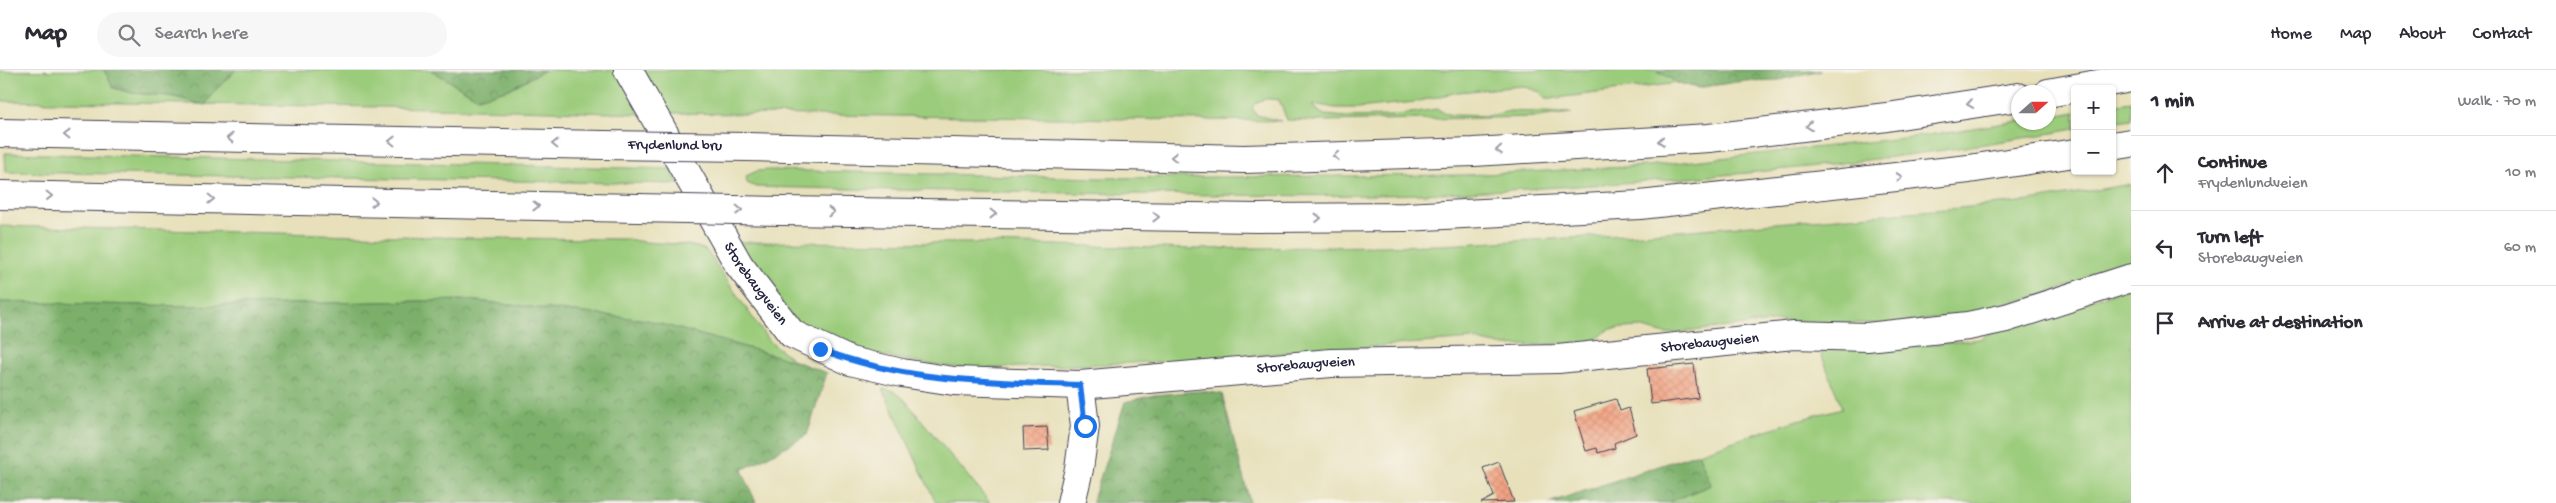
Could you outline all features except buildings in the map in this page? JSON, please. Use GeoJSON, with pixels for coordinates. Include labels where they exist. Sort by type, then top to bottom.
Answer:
{"type":"FeatureCollection","features":[{"type":"Feature","properties":{"kind":"main road","name":"Storebaugveien"},"geometry":{"type":"LineString","coordinates":[[628,70],[739,265],[792,334],[850,361],[902,373],[954,380],[1080,385],[1331,363],[1558,359],[1794,334],[1867,337],[1968,326],[2006,318],[2131,278]]}},
{"type":"Feature","properties":{"kind":"main road"},"geometry":{"type":"LineString","coordinates":[[2056,92],[2131,78]]}},
{"type":"Feature","properties":{"kind":"main road","name":"Frydenlund bru"},"geometry":{"type":"LineString","coordinates":[[0,133],[748,147],[1244,159],[1474,152],[1709,138],[1887,117],[2011,98]]}},
{"type":"Feature","properties":{"kind":"main road"},"geometry":{"type":"LineString","coordinates":[[2116,145],[2131,143]]}},
{"type":"Feature","properties":{"kind":"main road"},"geometry":{"type":"LineString","coordinates":[[0,195],[782,211],[1258,218],[1405,217],[1640,205],[1969,169],[2071,154]]}},
{"type":"Feature","properties":{"kind":"main road"},"geometry":{"type":"LineString","coordinates":[[1070,503],[1079,469],[1085,426],[1080,385]]}},
{"type":"Feature","properties":{"kind":"green space"},"geometry":{"type":"Polygon","coordinates":[[[104,70],[113,88],[132,93],[170,96],[202,104],[0,101],[0,71],[104,70]]]}},
{"type":"Feature","properties":{"kind":"green space"},"geometry":{"type":"Polygon","coordinates":[[[104,70],[236,70],[212,94],[205,105],[170,96],[132,93],[113,87],[104,70]]]}},
{"type":"Feature","properties":{"kind":"green space"},"geometry":{"type":"Polygon","coordinates":[[[236,70],[431,70],[478,98],[509,89],[545,70],[615,70],[641,114],[481,109],[205,104],[212,94],[236,70]]]}},
{"type":"Feature","properties":{"kind":"green space"},"geometry":{"type":"Polygon","coordinates":[[[431,70],[545,70],[509,89],[478,98],[431,70]]]}},
{"type":"Feature","properties":{"kind":"green space"},"geometry":{"type":"Polygon","coordinates":[[[643,70],[1656,70],[1678,83],[1556,98],[1545,98],[1540,92],[1522,86],[1458,92],[1415,102],[1358,108],[1312,106],[1324,115],[1346,117],[1392,116],[1436,109],[1451,115],[1488,116],[1510,111],[1572,113],[1537,117],[1287,120],[1279,100],[1264,99],[1252,107],[1256,115],[1281,121],[666,113],[661,98],[643,70]]]}},
{"type":"Feature","properties":{"kind":"green space"},"geometry":{"type":"Polygon","coordinates":[[[1656,70],[1821,70],[1779,80],[1743,81],[1697,88],[1678,83],[1656,70]]]}},
{"type":"Feature","properties":{"kind":"green space"},"geometry":{"type":"Polygon","coordinates":[[[2131,102],[2131,119],[2116,121],[2116,104],[2131,102]]]}},
{"type":"Feature","properties":{"kind":"green space"},"geometry":{"type":"Polygon","coordinates":[[[2071,113],[2071,130],[1994,143],[1749,173],[1584,186],[1420,194],[1313,196],[756,187],[747,183],[746,176],[757,171],[770,170],[1101,178],[1463,175],[1647,166],[1922,136],[2011,122],[2011,130],[2056,130],[2056,116],[2071,113]]]}},
{"type":"Feature","properties":{"kind":"green space"},"geometry":{"type":"Polygon","coordinates":[[[5,153],[672,169],[678,184],[6,172],[5,153]]]}},
{"type":"Feature","properties":{"kind":"green space"},"geometry":{"type":"Polygon","coordinates":[[[2131,184],[2131,267],[1983,312],[1897,324],[1779,321],[1666,334],[1639,327],[1609,329],[1597,339],[1583,343],[1505,346],[1473,339],[1181,361],[971,369],[859,352],[801,329],[735,242],[986,243],[1194,249],[1442,245],[1642,234],[1959,208],[2030,201],[2131,184]]]}},
{"type":"Feature","properties":{"kind":"green space"},"geometry":{"type":"Polygon","coordinates":[[[0,226],[476,238],[628,239],[687,245],[706,250],[768,340],[795,361],[647,320],[467,300],[190,306],[0,302],[0,226]]]}},
{"type":"Feature","properties":{"kind":"green space"},"geometry":{"type":"Polygon","coordinates":[[[2131,287],[2131,503],[1666,503],[1711,485],[1698,453],[1791,422],[1842,408],[1819,348],[1895,349],[1980,339],[1991,332],[2131,287]]]}},
{"type":"Feature","properties":{"kind":"green space"},"geometry":{"type":"Polygon","coordinates":[[[467,300],[647,320],[795,361],[827,373],[807,435],[742,470],[756,503],[0,503],[0,302],[190,306],[467,300]]]}},
{"type":"Feature","properties":{"kind":"green space"},"geometry":{"type":"Polygon","coordinates":[[[883,389],[894,391],[904,399],[990,503],[936,503],[883,389]]]}},
{"type":"Feature","properties":{"kind":"green space"},"geometry":{"type":"Polygon","coordinates":[[[1201,391],[1222,394],[1250,503],[1092,503],[1125,402],[1154,395],[1201,391]]]}},
{"type":"Feature","properties":{"kind":"green space"},"geometry":{"type":"Polygon","coordinates":[[[1698,453],[1711,485],[1666,503],[1548,503],[1698,453]]]}},
{"type":"Feature","properties":{"kind":"route"},"geometry":{"type":"LineString","coordinates":[[820,349],[850,361],[902,373],[954,380],[1080,385],[1085,426]]}}]}
